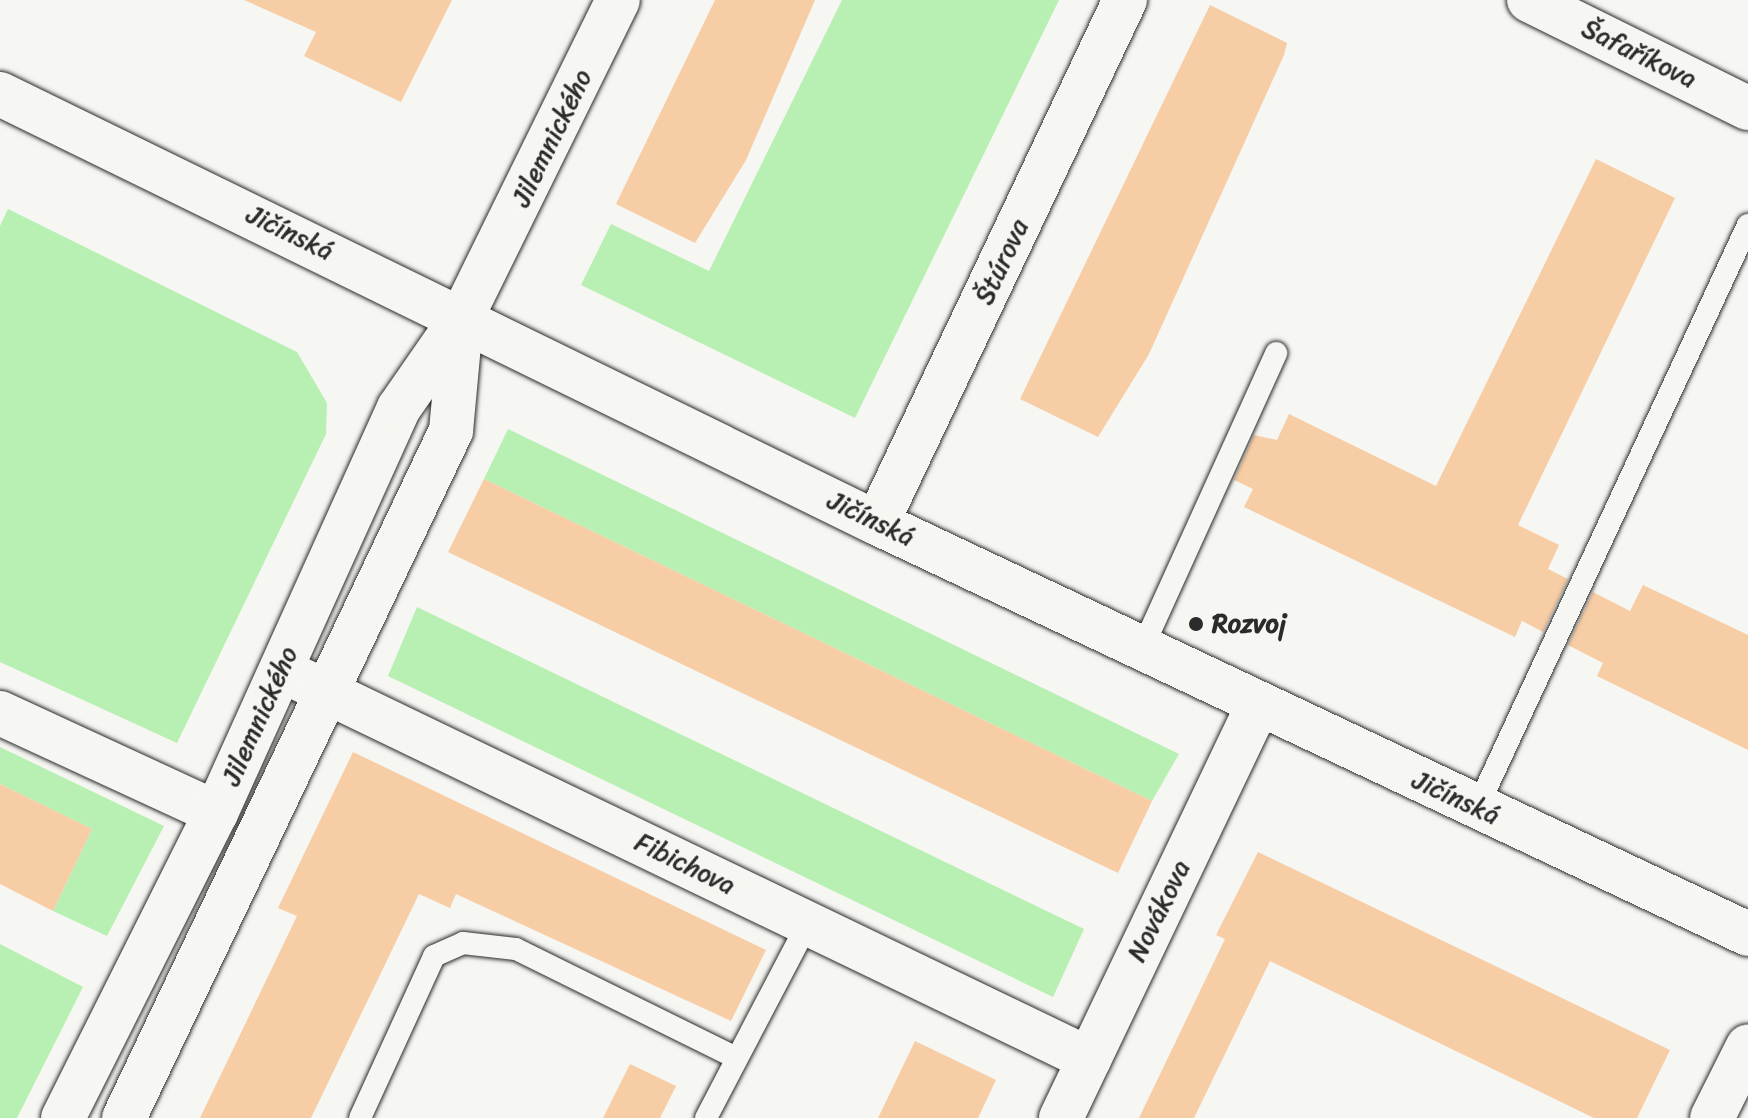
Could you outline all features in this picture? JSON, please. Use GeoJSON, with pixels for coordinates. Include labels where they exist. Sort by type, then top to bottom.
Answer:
{"type":"FeatureCollection","features":[{"type":"Feature","properties":{"kind":"street","name":"Jilemnického"},"geometry":{"type":"LineString","coordinates":[[63,1118],[216,813],[399,408],[462,317],[618,0]]}},
{"type":"Feature","properties":{"kind":"street","name":"Štúrova"},"geometry":{"type":"LineString","coordinates":[[877,523],[1125,0]]}},
{"type":"Feature","properties":{"kind":"street","name":"Šafaříkova"},"geometry":{"type":"LineString","coordinates":[[1529,0],[1748,108]]}},
{"type":"Feature","properties":{"kind":"street","name":"Jičínská"},"geometry":{"type":"LineString","coordinates":[[0,94],[462,317],[877,523],[1748,934]]}},
{"type":"Feature","properties":{"kind":"street","name":"Jilemnického"},"geometry":{"type":"LineString","coordinates":[[124,1118],[451,431],[462,317]]}},
{"type":"Feature","properties":{"kind":"street","name":"Fibichova"},"geometry":{"type":"LineString","coordinates":[[281,670],[1089,1059]]}},
{"type":"Feature","properties":{"kind":"street","name":"Novákova"},"geometry":{"type":"LineString","coordinates":[[1061,1118],[1258,705]]}},
{"type":"Feature","properties":{"kind":"street"},"geometry":{"type":"LineString","coordinates":[[0,713],[216,813]]}},
{"type":"Feature","properties":{"kind":"street"},"geometry":{"type":"LineString","coordinates":[[1712,1118],[1748,1046]]}},
{"type":"Feature","properties":{"kind":"lane"},"geometry":{"type":"LineString","coordinates":[[1477,808],[1748,225]]}},
{"type":"Feature","properties":{"kind":"lane"},"geometry":{"type":"LineString","coordinates":[[1142,649],[1276,353]]}},
{"type":"Feature","properties":{"kind":"lane"},"geometry":{"type":"LineString","coordinates":[[706,1118],[808,923]]}},
{"type":"Feature","properties":{"kind":"lane"},"geometry":{"type":"LineString","coordinates":[[360,1118],[434,956],[463,943],[516,949],[737,1058]]}},
{"type":"Feature","properties":{"kind":"green space"},"geometry":{"type":"Polygon","coordinates":[[[842,0],[1059,0],[855,418],[581,285],[611,224],[709,271],[842,0]]]}},
{"type":"Feature","properties":{"kind":"green space"},"geometry":{"type":"Polygon","coordinates":[[[8,209],[297,352],[327,403],[326,434],[177,743],[0,662],[0,226],[8,209]]]}},
{"type":"Feature","properties":{"kind":"green space"},"geometry":{"type":"Polygon","coordinates":[[[508,429],[1179,754],[1152,801],[484,479],[508,429]]]}},
{"type":"Feature","properties":{"kind":"green space"},"geometry":{"type":"Polygon","coordinates":[[[417,607],[1084,929],[1053,997],[388,676],[417,607]]]}},
{"type":"Feature","properties":{"kind":"green space"},"geometry":{"type":"Polygon","coordinates":[[[0,747],[164,826],[107,936],[53,911],[92,829],[0,784],[0,747]]]}},
{"type":"Feature","properties":{"kind":"green space"},"geometry":{"type":"Polygon","coordinates":[[[0,944],[83,987],[17,1118],[0,1118],[0,944]]]}},
{"type":"Feature","properties":{"kind":"building"},"geometry":{"type":"Polygon","coordinates":[[[244,0],[452,0],[401,102],[304,56],[316,32],[244,0]]]}},
{"type":"Feature","properties":{"kind":"building"},"geometry":{"type":"Polygon","coordinates":[[[715,0],[815,0],[746,160],[695,243],[616,204],[715,0]]]}},
{"type":"Feature","properties":{"kind":"building"},"geometry":{"type":"Polygon","coordinates":[[[1210,5],[1287,43],[1284,55],[1149,354],[1098,437],[1020,399],[1210,5]]]}},
{"type":"Feature","properties":{"kind":"building"},"geometry":{"type":"Polygon","coordinates":[[[1596,159],[1675,198],[1518,525],[1559,545],[1548,569],[1568,579],[1543,632],[1522,621],[1515,637],[1244,507],[1253,489],[1234,480],[1254,435],[1277,440],[1289,414],[1436,486],[1596,159]]]}},
{"type":"Feature","properties":{"kind":"building"},"geometry":{"type":"Polygon","coordinates":[[[484,479],[1152,801],[1118,873],[448,552],[484,479]]]}},
{"type":"Feature","properties":{"kind":"building"},"geometry":{"type":"Polygon","coordinates":[[[1643,585],[1748,635],[1748,750],[1597,676],[1603,663],[1568,645],[1593,592],[1630,611],[1643,585]]]}},
{"type":"Feature","properties":{"kind":"building"},"geometry":{"type":"Polygon","coordinates":[[[353,752],[766,950],[731,1021],[456,894],[450,908],[419,894],[311,1118],[200,1118],[297,916],[278,908],[353,752]]]}},
{"type":"Feature","properties":{"kind":"building"},"geometry":{"type":"Polygon","coordinates":[[[0,784],[92,829],[53,911],[0,884],[0,784]]]}},
{"type":"Feature","properties":{"kind":"building"},"geometry":{"type":"Polygon","coordinates":[[[1258,852],[1670,1050],[1637,1118],[1594,1118],[1270,961],[1194,1118],[1139,1118],[1225,939],[1216,935],[1258,852]]]}},
{"type":"Feature","properties":{"kind":"building"},"geometry":{"type":"Polygon","coordinates":[[[915,1041],[996,1080],[978,1118],[878,1118],[915,1041]]]}},
{"type":"Feature","properties":{"kind":"building"},"geometry":{"type":"Polygon","coordinates":[[[630,1064],[676,1086],[660,1118],[603,1118],[630,1064]]]}},
{"type":"Feature","properties":{"kind":"place","name":"Rozvoj"},"geometry":{"type":"Point","coordinates":[1196,624]}}]}
